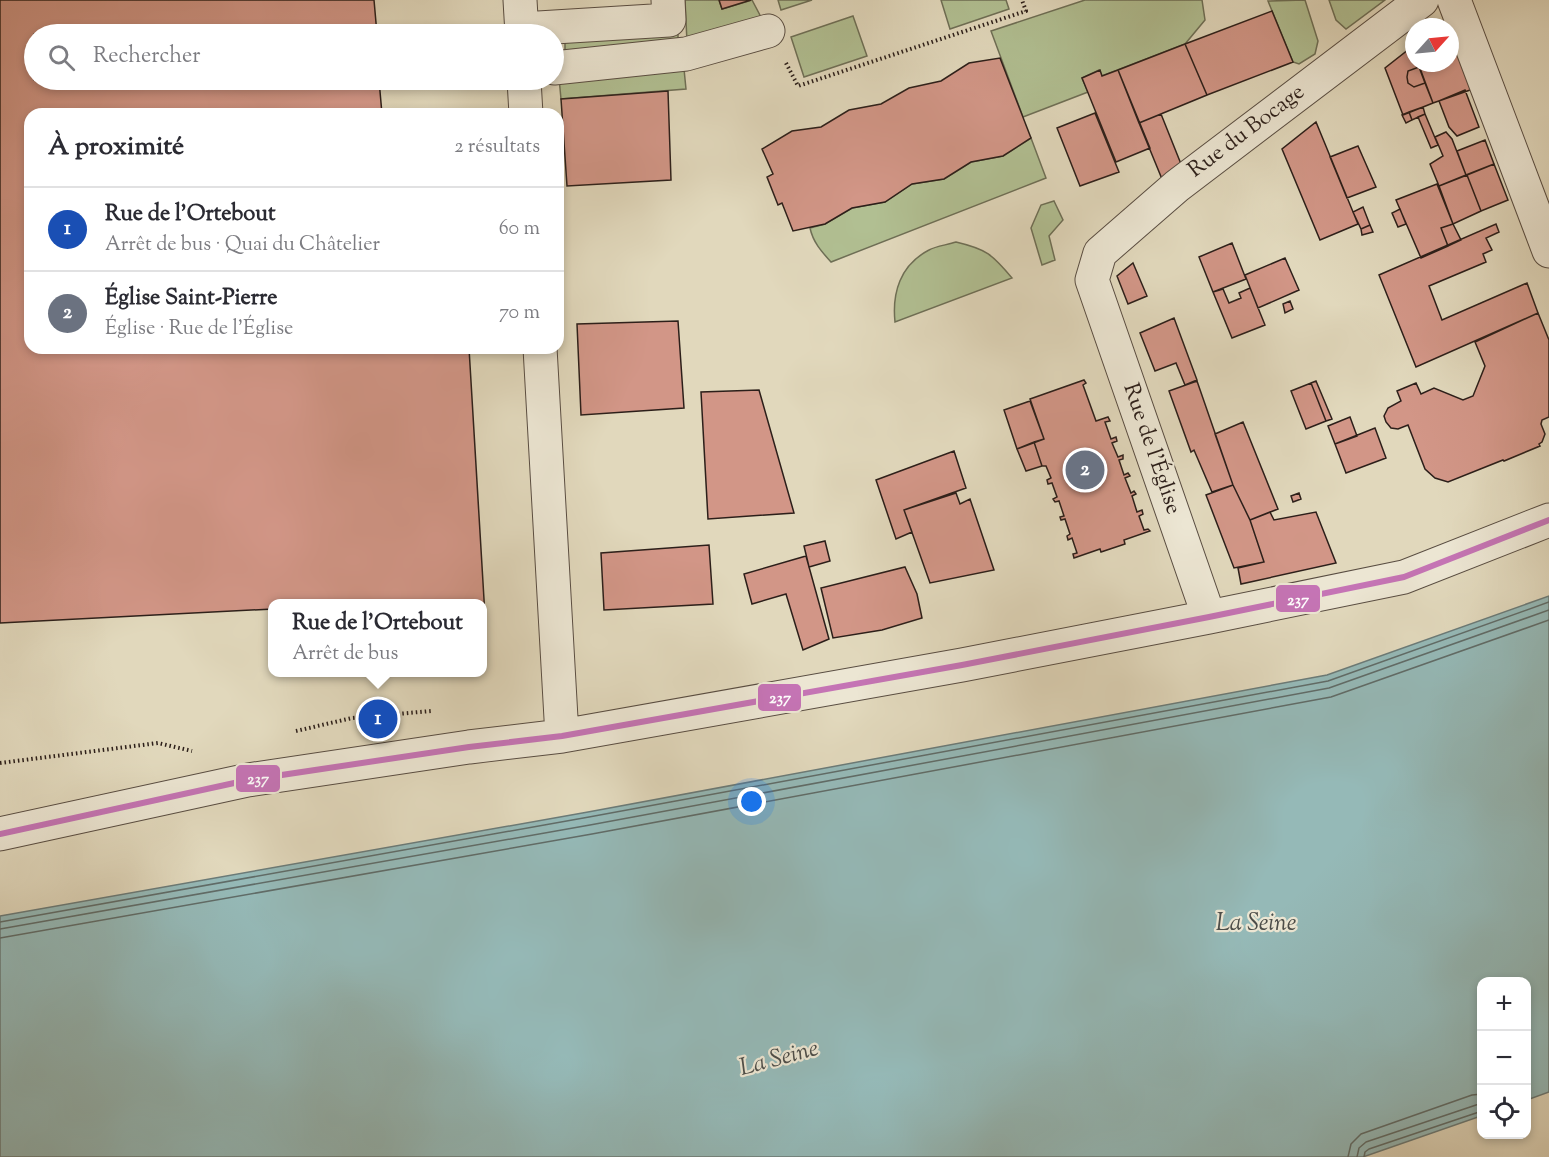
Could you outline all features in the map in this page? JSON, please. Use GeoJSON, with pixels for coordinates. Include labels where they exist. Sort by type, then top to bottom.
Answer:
{"type":"FeatureCollection","features":[{"type":"Feature","properties":{"kind":"street"},"geometry":{"type":"LineString","coordinates":[[521,21],[669,20],[668,0]]}},
{"type":"Feature","properties":{"kind":"street","name":"Rue du Bocage"},"geometry":{"type":"LineString","coordinates":[[1092,280],[1100,253],[1177,186],[1422,0]]}},
{"type":"Feature","properties":{"kind":"street"},"geometry":{"type":"LineString","coordinates":[[1454,0],[1549,251]]}},
{"type":"Feature","properties":{"kind":"street"},"geometry":{"type":"LineString","coordinates":[[564,67],[686,54],[768,30]]}},
{"type":"Feature","properties":{"kind":"street"},"geometry":{"type":"LineString","coordinates":[[525,90],[526,108]]}},
{"type":"Feature","properties":{"kind":"street","name":"Rue de l'Église"},"geometry":{"type":"LineString","coordinates":[[1092,280],[1209,617]]}},
{"type":"Feature","properties":{"kind":"street"},"geometry":{"type":"LineString","coordinates":[[540,354],[562,736]]}},
{"type":"Feature","properties":{"kind":"street"},"geometry":{"type":"LineString","coordinates":[[0,834],[248,780],[469,747],[562,736],[962,665],[1209,617],[1404,577],[1549,520]]}},
{"type":"Feature","properties":{"kind":"path"},"geometry":{"type":"LineString","coordinates":[[768,30],[798,86],[1026,11],[1022,0]]}},
{"type":"Feature","properties":{"kind":"green space"},"geometry":{"type":"Polygon","coordinates":[[[685,0],[719,0],[722,9],[752,0],[762,19],[687,42],[685,0]]]}},
{"type":"Feature","properties":{"kind":"green space"},"geometry":{"type":"Polygon","coordinates":[[[778,0],[812,0],[781,10],[778,0]]]}},
{"type":"Feature","properties":{"kind":"green space"},"geometry":{"type":"Polygon","coordinates":[[[941,0],[1006,0],[1009,9],[950,29],[941,0]]]}},
{"type":"Feature","properties":{"kind":"green space"},"geometry":{"type":"Polygon","coordinates":[[[1085,0],[1202,0],[1205,20],[1185,44],[1102,76],[1099,70],[1082,78],[1088,92],[1023,117],[991,31],[1085,0]]]}},
{"type":"Feature","properties":{"kind":"green space"},"geometry":{"type":"Polygon","coordinates":[[[1305,0],[1318,41],[1315,54],[1299,64],[1293,62],[1268,1],[1305,0]]]}},
{"type":"Feature","properties":{"kind":"green space"},"geometry":{"type":"Polygon","coordinates":[[[1329,0],[1385,0],[1346,29],[1336,20],[1329,0]]]}},
{"type":"Feature","properties":{"kind":"green space"},"geometry":{"type":"Polygon","coordinates":[[[853,16],[867,56],[804,77],[791,37],[853,16]]]}},
{"type":"Feature","properties":{"kind":"green space"},"geometry":{"type":"Polygon","coordinates":[[[678,31],[678,45],[565,50],[565,37],[678,31]]]}},
{"type":"Feature","properties":{"kind":"green space"},"geometry":{"type":"Polygon","coordinates":[[[684,69],[686,89],[561,99],[560,90],[564,90],[564,78],[684,69]]]}},
{"type":"Feature","properties":{"kind":"green space"},"geometry":{"type":"Polygon","coordinates":[[[1031,138],[1046,178],[831,262],[813,238],[810,228],[825,224],[852,208],[885,202],[912,184],[944,179],[971,162],[1003,156],[1031,138]]]}},
{"type":"Feature","properties":{"kind":"green space"},"geometry":{"type":"Polygon","coordinates":[[[1054,201],[1063,220],[1049,236],[1055,260],[1042,265],[1031,228],[1041,205],[1054,201]]]}},
{"type":"Feature","properties":{"kind":"green space"},"geometry":{"type":"Polygon","coordinates":[[[956,242],[975,247],[988,254],[1012,278],[895,322],[897,290],[911,264],[919,256],[935,247],[956,242]]]}},
{"type":"Feature","properties":{"kind":"water","name":"La Seine"},"geometry":{"type":"Polygon","coordinates":[[[1549,596],[1549,1092],[1531,1099],[1531,977],[1477,977],[1477,1117],[1363,1157],[0,1157],[0,916],[588,812],[1327,675],[1549,596]]]}},
{"type":"Feature","properties":{"kind":"building"},"geometry":{"type":"Polygon","coordinates":[[[0,0],[374,0],[376,24],[24,24],[24,90],[380,90],[381,108],[24,108],[24,354],[469,354],[484,599],[268,599],[268,609],[0,623],[0,0]]]}},
{"type":"Feature","properties":{"kind":"building"},"geometry":{"type":"Polygon","coordinates":[[[719,0],[751,0],[722,9],[719,0]]]}},
{"type":"Feature","properties":{"kind":"building"},"geometry":{"type":"Polygon","coordinates":[[[1272,11],[1293,62],[1207,95],[1185,44],[1272,11]]]}},
{"type":"Feature","properties":{"kind":"building"},"geometry":{"type":"Polygon","coordinates":[[[1185,44],[1207,95],[1139,123],[1118,70],[1185,44]]]}},
{"type":"Feature","properties":{"kind":"building"},"geometry":{"type":"Polygon","coordinates":[[[1405,52],[1405,72],[1408,72],[1408,83],[1414,87],[1425,83],[1433,103],[1403,115],[1385,68],[1405,52]]]}},
{"type":"Feature","properties":{"kind":"building"},"geometry":{"type":"Polygon","coordinates":[[[1459,52],[1473,89],[1433,103],[1421,72],[1459,72],[1459,52]]]}},
{"type":"Feature","properties":{"kind":"building"},"geometry":{"type":"Polygon","coordinates":[[[1000,58],[1031,138],[1003,156],[971,162],[944,179],[912,184],[885,202],[852,208],[825,224],[793,231],[782,203],[778,205],[767,177],[773,174],[762,149],[792,131],[821,127],[849,110],[881,104],[909,88],[941,81],[969,63],[1000,58]]]}},
{"type":"Feature","properties":{"kind":"building"},"geometry":{"type":"Polygon","coordinates":[[[1100,70],[1102,76],[1118,70],[1150,148],[1116,162],[1082,78],[1100,70]]]}},
{"type":"Feature","properties":{"kind":"building"},"geometry":{"type":"Polygon","coordinates":[[[1408,72],[1421,72],[1425,83],[1414,87],[1408,83],[1408,72]]]}},
{"type":"Feature","properties":{"kind":"building"},"geometry":{"type":"Polygon","coordinates":[[[1465,90],[1479,127],[1457,136],[1449,127],[1439,101],[1465,90]]]}},
{"type":"Feature","properties":{"kind":"building"},"geometry":{"type":"Polygon","coordinates":[[[668,91],[671,180],[567,186],[564,108],[562,108],[561,99],[668,91]]]}},
{"type":"Feature","properties":{"kind":"building"},"geometry":{"type":"Polygon","coordinates":[[[1423,107],[1425,114],[1412,120],[1409,112],[1423,107]]]}},
{"type":"Feature","properties":{"kind":"building"},"geometry":{"type":"Polygon","coordinates":[[[1409,112],[1412,120],[1406,123],[1402,115],[1409,112]]]}},
{"type":"Feature","properties":{"kind":"building"},"geometry":{"type":"Polygon","coordinates":[[[1095,113],[1119,172],[1080,186],[1057,128],[1095,113]]]}},
{"type":"Feature","properties":{"kind":"building"},"geometry":{"type":"Polygon","coordinates":[[[1161,114],[1181,164],[1162,179],[1139,123],[1161,114]]]}},
{"type":"Feature","properties":{"kind":"building"},"geometry":{"type":"Polygon","coordinates":[[[1425,114],[1438,145],[1431,148],[1418,117],[1425,114]]]}},
{"type":"Feature","properties":{"kind":"building"},"geometry":{"type":"Polygon","coordinates":[[[1316,122],[1358,224],[1320,240],[1282,149],[1316,122]]]}},
{"type":"Feature","properties":{"kind":"building"},"geometry":{"type":"Polygon","coordinates":[[[1446,132],[1452,139],[1466,175],[1439,186],[1430,164],[1443,156],[1435,137],[1446,132]]]}},
{"type":"Feature","properties":{"kind":"building"},"geometry":{"type":"Polygon","coordinates":[[[1485,140],[1494,164],[1466,175],[1457,151],[1485,140]]]}},
{"type":"Feature","properties":{"kind":"building"},"geometry":{"type":"Polygon","coordinates":[[[1358,146],[1376,187],[1347,198],[1330,157],[1358,146]]]}},
{"type":"Feature","properties":{"kind":"building"},"geometry":{"type":"Polygon","coordinates":[[[1494,164],[1508,200],[1481,211],[1467,175],[1494,164]]]}},
{"type":"Feature","properties":{"kind":"building"},"geometry":{"type":"Polygon","coordinates":[[[1467,175],[1481,211],[1453,224],[1439,186],[1467,175]]]}},
{"type":"Feature","properties":{"kind":"building"},"geometry":{"type":"Polygon","coordinates":[[[1437,184],[1453,224],[1441,228],[1448,246],[1421,258],[1396,200],[1437,184]]]}},
{"type":"Feature","properties":{"kind":"building"},"geometry":{"type":"Polygon","coordinates":[[[1363,207],[1370,225],[1361,229],[1353,212],[1363,207]]]}},
{"type":"Feature","properties":{"kind":"building"},"geometry":{"type":"Polygon","coordinates":[[[1400,209],[1406,224],[1398,227],[1392,213],[1400,209]]]}},
{"type":"Feature","properties":{"kind":"building"},"geometry":{"type":"Polygon","coordinates":[[[1453,224],[1461,240],[1448,246],[1441,228],[1453,224]]]}},
{"type":"Feature","properties":{"kind":"building"},"geometry":{"type":"Polygon","coordinates":[[[1496,224],[1499,232],[1486,238],[1492,250],[1483,254],[1486,262],[1429,286],[1442,320],[1527,283],[1538,313],[1416,367],[1379,275],[1496,224]]]}},
{"type":"Feature","properties":{"kind":"building"},"geometry":{"type":"Polygon","coordinates":[[[1370,225],[1373,232],[1362,235],[1361,229],[1370,225]]]}},
{"type":"Feature","properties":{"kind":"building"},"geometry":{"type":"Polygon","coordinates":[[[1232,243],[1246,279],[1213,292],[1199,257],[1232,243]]]}},
{"type":"Feature","properties":{"kind":"building"},"geometry":{"type":"Polygon","coordinates":[[[1285,258],[1299,290],[1258,308],[1245,275],[1285,258]]]}},
{"type":"Feature","properties":{"kind":"building"},"geometry":{"type":"Polygon","coordinates":[[[1133,263],[1147,296],[1128,304],[1117,276],[1133,263]]]}},
{"type":"Feature","properties":{"kind":"building"},"geometry":{"type":"Polygon","coordinates":[[[1250,288],[1265,325],[1232,338],[1213,292],[1223,289],[1229,303],[1241,298],[1239,293],[1250,288]]]}},
{"type":"Feature","properties":{"kind":"building"},"geometry":{"type":"Polygon","coordinates":[[[1290,301],[1293,309],[1285,313],[1283,304],[1290,301]]]}},
{"type":"Feature","properties":{"kind":"building"},"geometry":{"type":"Polygon","coordinates":[[[1538,313],[1549,340],[1549,417],[1542,420],[1541,424],[1545,434],[1540,446],[1448,482],[1435,478],[1425,469],[1408,425],[1398,429],[1391,428],[1386,422],[1384,416],[1388,408],[1401,401],[1397,391],[1416,383],[1421,394],[1434,388],[1463,400],[1473,396],[1485,366],[1475,342],[1538,313]]]}},
{"type":"Feature","properties":{"kind":"building"},"geometry":{"type":"Polygon","coordinates":[[[1174,318],[1197,380],[1185,385],[1176,363],[1155,371],[1140,333],[1174,318]]]}},
{"type":"Feature","properties":{"kind":"building"},"geometry":{"type":"Polygon","coordinates":[[[678,321],[684,408],[581,415],[577,324],[678,321]]]}},
{"type":"Feature","properties":{"kind":"building"},"geometry":{"type":"Polygon","coordinates":[[[1084,380],[1086,383],[1083,385],[1096,421],[1108,417],[1110,421],[1105,422],[1111,439],[1116,437],[1117,441],[1112,443],[1118,457],[1123,455],[1123,459],[1119,460],[1124,475],[1128,473],[1130,476],[1125,478],[1131,493],[1134,491],[1136,494],[1132,496],[1137,512],[1142,510],[1143,514],[1139,516],[1144,530],[1150,531],[1124,540],[1125,544],[1074,558],[1073,554],[1077,553],[1072,538],[1068,540],[1067,536],[1070,534],[1065,519],[1061,520],[1060,517],[1064,516],[1059,501],[1055,502],[1053,499],[1057,497],[1052,483],[1048,484],[1047,480],[1051,478],[1046,466],[1042,466],[1034,442],[1044,439],[1030,399],[1084,380]]]}},
{"type":"Feature","properties":{"kind":"building"},"geometry":{"type":"Polygon","coordinates":[[[1197,381],[1233,485],[1212,492],[1194,450],[1191,452],[1169,391],[1197,381]]]}},
{"type":"Feature","properties":{"kind":"building"},"geometry":{"type":"Polygon","coordinates":[[[1316,381],[1332,419],[1326,421],[1311,383],[1316,381]]]}},
{"type":"Feature","properties":{"kind":"building"},"geometry":{"type":"Polygon","coordinates":[[[1311,383],[1326,421],[1306,429],[1291,391],[1311,383]]]}},
{"type":"Feature","properties":{"kind":"building"},"geometry":{"type":"Polygon","coordinates":[[[759,390],[794,513],[708,519],[701,392],[759,390]]]}},
{"type":"Feature","properties":{"kind":"building"},"geometry":{"type":"Polygon","coordinates":[[[1030,401],[1044,439],[1017,449],[1004,410],[1030,401]]]}},
{"type":"Feature","properties":{"kind":"building"},"geometry":{"type":"Polygon","coordinates":[[[1350,417],[1357,436],[1335,444],[1328,426],[1350,417]]]}},
{"type":"Feature","properties":{"kind":"building"},"geometry":{"type":"Polygon","coordinates":[[[1243,422],[1278,509],[1250,520],[1233,485],[1215,434],[1243,422]]]}},
{"type":"Feature","properties":{"kind":"building"},"geometry":{"type":"Polygon","coordinates":[[[1375,428],[1386,458],[1346,473],[1335,444],[1375,428]]]}},
{"type":"Feature","properties":{"kind":"building"},"geometry":{"type":"Polygon","coordinates":[[[1034,442],[1042,466],[1026,471],[1017,449],[1034,442]]]}},
{"type":"Feature","properties":{"kind":"building"},"geometry":{"type":"Polygon","coordinates":[[[954,451],[966,488],[904,510],[912,532],[896,539],[876,480],[954,451]]]}},
{"type":"Feature","properties":{"kind":"building"},"geometry":{"type":"Polygon","coordinates":[[[1233,485],[1250,520],[1264,562],[1234,568],[1206,495],[1233,485]]]}},
{"type":"Feature","properties":{"kind":"building"},"geometry":{"type":"Polygon","coordinates":[[[956,493],[960,504],[970,499],[994,570],[930,583],[904,510],[956,493]]]}},
{"type":"Feature","properties":{"kind":"building"},"geometry":{"type":"Polygon","coordinates":[[[1299,493],[1301,499],[1293,502],[1291,496],[1299,493]]]}},
{"type":"Feature","properties":{"kind":"building"},"geometry":{"type":"Polygon","coordinates":[[[1270,512],[1274,520],[1316,512],[1336,563],[1241,584],[1238,568],[1264,562],[1250,520],[1270,512]]]}},
{"type":"Feature","properties":{"kind":"building"},"geometry":{"type":"Polygon","coordinates":[[[825,541],[830,561],[809,567],[804,546],[825,541]]]}},
{"type":"Feature","properties":{"kind":"building"},"geometry":{"type":"Polygon","coordinates":[[[709,545],[713,604],[604,610],[601,553],[709,545]]]}},
{"type":"Feature","properties":{"kind":"building"},"geometry":{"type":"Polygon","coordinates":[[[806,556],[829,639],[803,650],[786,594],[752,604],[744,574],[806,556]]]}},
{"type":"Feature","properties":{"kind":"building"},"geometry":{"type":"Polygon","coordinates":[[[905,567],[917,594],[922,618],[882,630],[833,638],[821,588],[905,567]]]}},
{"type":"Feature","properties":{"kind":"transit line","name":"237"},"geometry":{"type":"LineString","coordinates":[[0,834],[248,780],[469,747],[562,736],[962,665],[1209,617],[1404,577],[1549,520]]}},
{"type":"Feature","properties":{"kind":"place","name":"Église Saint-Pierre"},"geometry":{"type":"Point","coordinates":[1085,470]}},
{"type":"Feature","properties":{"kind":"place","name":"Rue de l'Ortebout"},"geometry":{"type":"Point","coordinates":[378,719]}}]}
